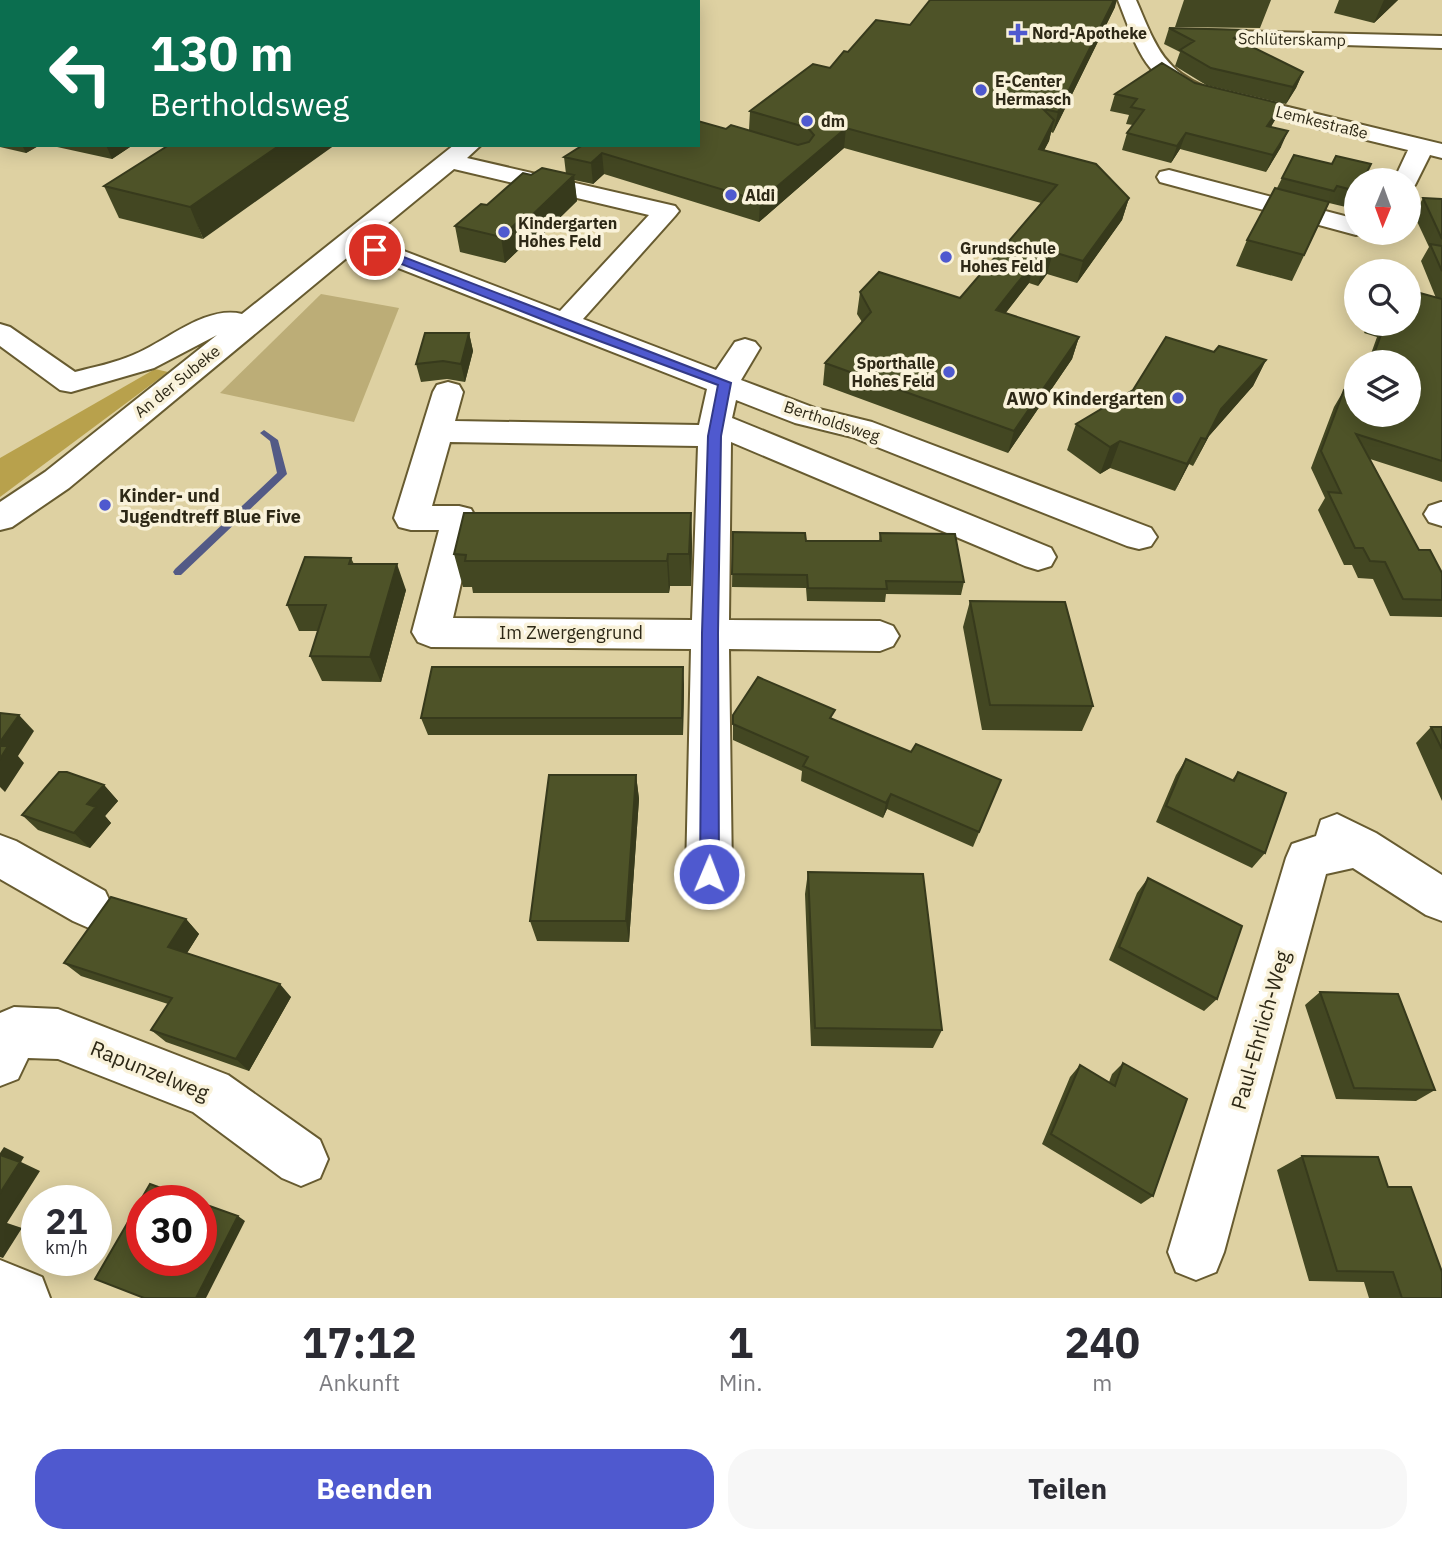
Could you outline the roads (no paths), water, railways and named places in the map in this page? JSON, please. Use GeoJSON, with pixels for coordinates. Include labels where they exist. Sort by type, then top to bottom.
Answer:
{"type":"FeatureCollection","features":[{"type":"Feature","properties":{"kind":"street","name":"Lemkestraße"},"geometry":{"type":"LineString","coordinates":[[1127,0],[1158,35],[1162,73],[1187,89],[1432,148]]}},
{"type":"Feature","properties":{"kind":"street","name":"Schlüterskamp"},"geometry":{"type":"LineString","coordinates":[[1158,35],[1442,41]]}},
{"type":"Feature","properties":{"kind":"street"},"geometry":{"type":"LineString","coordinates":[[1416,168],[1432,148]]}},
{"type":"Feature","properties":{"kind":"street"},"geometry":{"type":"LineString","coordinates":[[351,240],[459,153],[666,211],[563,324]]}},
{"type":"Feature","properties":{"kind":"street"},"geometry":{"type":"LineString","coordinates":[[1169,177],[1344,224]]}},
{"type":"Feature","properties":{"kind":"street","name":"An der Subeke"},"geometry":{"type":"LineString","coordinates":[[0,518],[57,480],[351,240]]}},
{"type":"Feature","properties":{"kind":"street","name":"Bertholdsweg"},"geometry":{"type":"LineString","coordinates":[[351,240],[806,416],[861,429],[1139,537]]}},
{"type":"Feature","properties":{"kind":"street"},"geometry":{"type":"LineString","coordinates":[[0,333],[71,383],[143,362],[214,325],[256,317]]}},
{"type":"Feature","properties":{"kind":"street"},"geometry":{"type":"LineString","coordinates":[[709,874],[710,633],[715,430],[724,383],[745,348]]}},
{"type":"Feature","properties":{"kind":"street"},"geometry":{"type":"LineString","coordinates":[[448,391],[436,431],[715,430],[1038,557]]}},
{"type":"Feature","properties":{"kind":"street","name":"Im Zwergengrund"},"geometry":{"type":"LineString","coordinates":[[436,431],[411,518],[459,518],[431,632],[880,636]]}},
{"type":"Feature","properties":{"kind":"street","name":"Paul-Ehrlich-Weg"},"geometry":{"type":"LineString","coordinates":[[1196,1252],[1308,859],[1342,838],[1442,900]]}},
{"type":"Feature","properties":{"kind":"street"},"geometry":{"type":"LineString","coordinates":[[0,855],[89,906]]}},
{"type":"Feature","properties":{"kind":"street","name":"Rapunzelweg"},"geometry":{"type":"LineString","coordinates":[[0,1061],[14,1032],[58,1034],[209,1093],[301,1159]]}},
{"type":"Feature","properties":{"kind":"street"},"geometry":{"type":"LineString","coordinates":[[0,1289],[21,1298]]}},
{"type":"Feature","properties":{"kind":"waterway"},"geometry":{"type":"LineString","coordinates":[[178,572],[282,474],[274,440],[264,433]]}},
{"type":"Feature","properties":{"kind":"place","name":"Nord-Apotheke"},"geometry":{"type":"Point","coordinates":[1018,33]}},
{"type":"Feature","properties":{"kind":"place","name":"E-Center Hermasch"},"geometry":{"type":"Point","coordinates":[981,90]}},
{"type":"Feature","properties":{"kind":"place","name":"dm"},"geometry":{"type":"Point","coordinates":[807,121]}},
{"type":"Feature","properties":{"kind":"place","name":"Aldi"},"geometry":{"type":"Point","coordinates":[731,195]}},
{"type":"Feature","properties":{"kind":"place","name":"Kindergarten Hohes Feld"},"geometry":{"type":"Point","coordinates":[504,232]}},
{"type":"Feature","properties":{"kind":"place","name":"Grundschule Hohes Feld"},"geometry":{"type":"Point","coordinates":[946,257]}},
{"type":"Feature","properties":{"kind":"place","name":"Sporthalle Hohes Feld"},"geometry":{"type":"Point","coordinates":[949,372]}},
{"type":"Feature","properties":{"kind":"place","name":"AWO Kindergarten"},"geometry":{"type":"Point","coordinates":[1178,398]}},
{"type":"Feature","properties":{"kind":"place","name":"Kinder- und Jugendtreff Blue Five"},"geometry":{"type":"Point","coordinates":[105,505]}}]}
